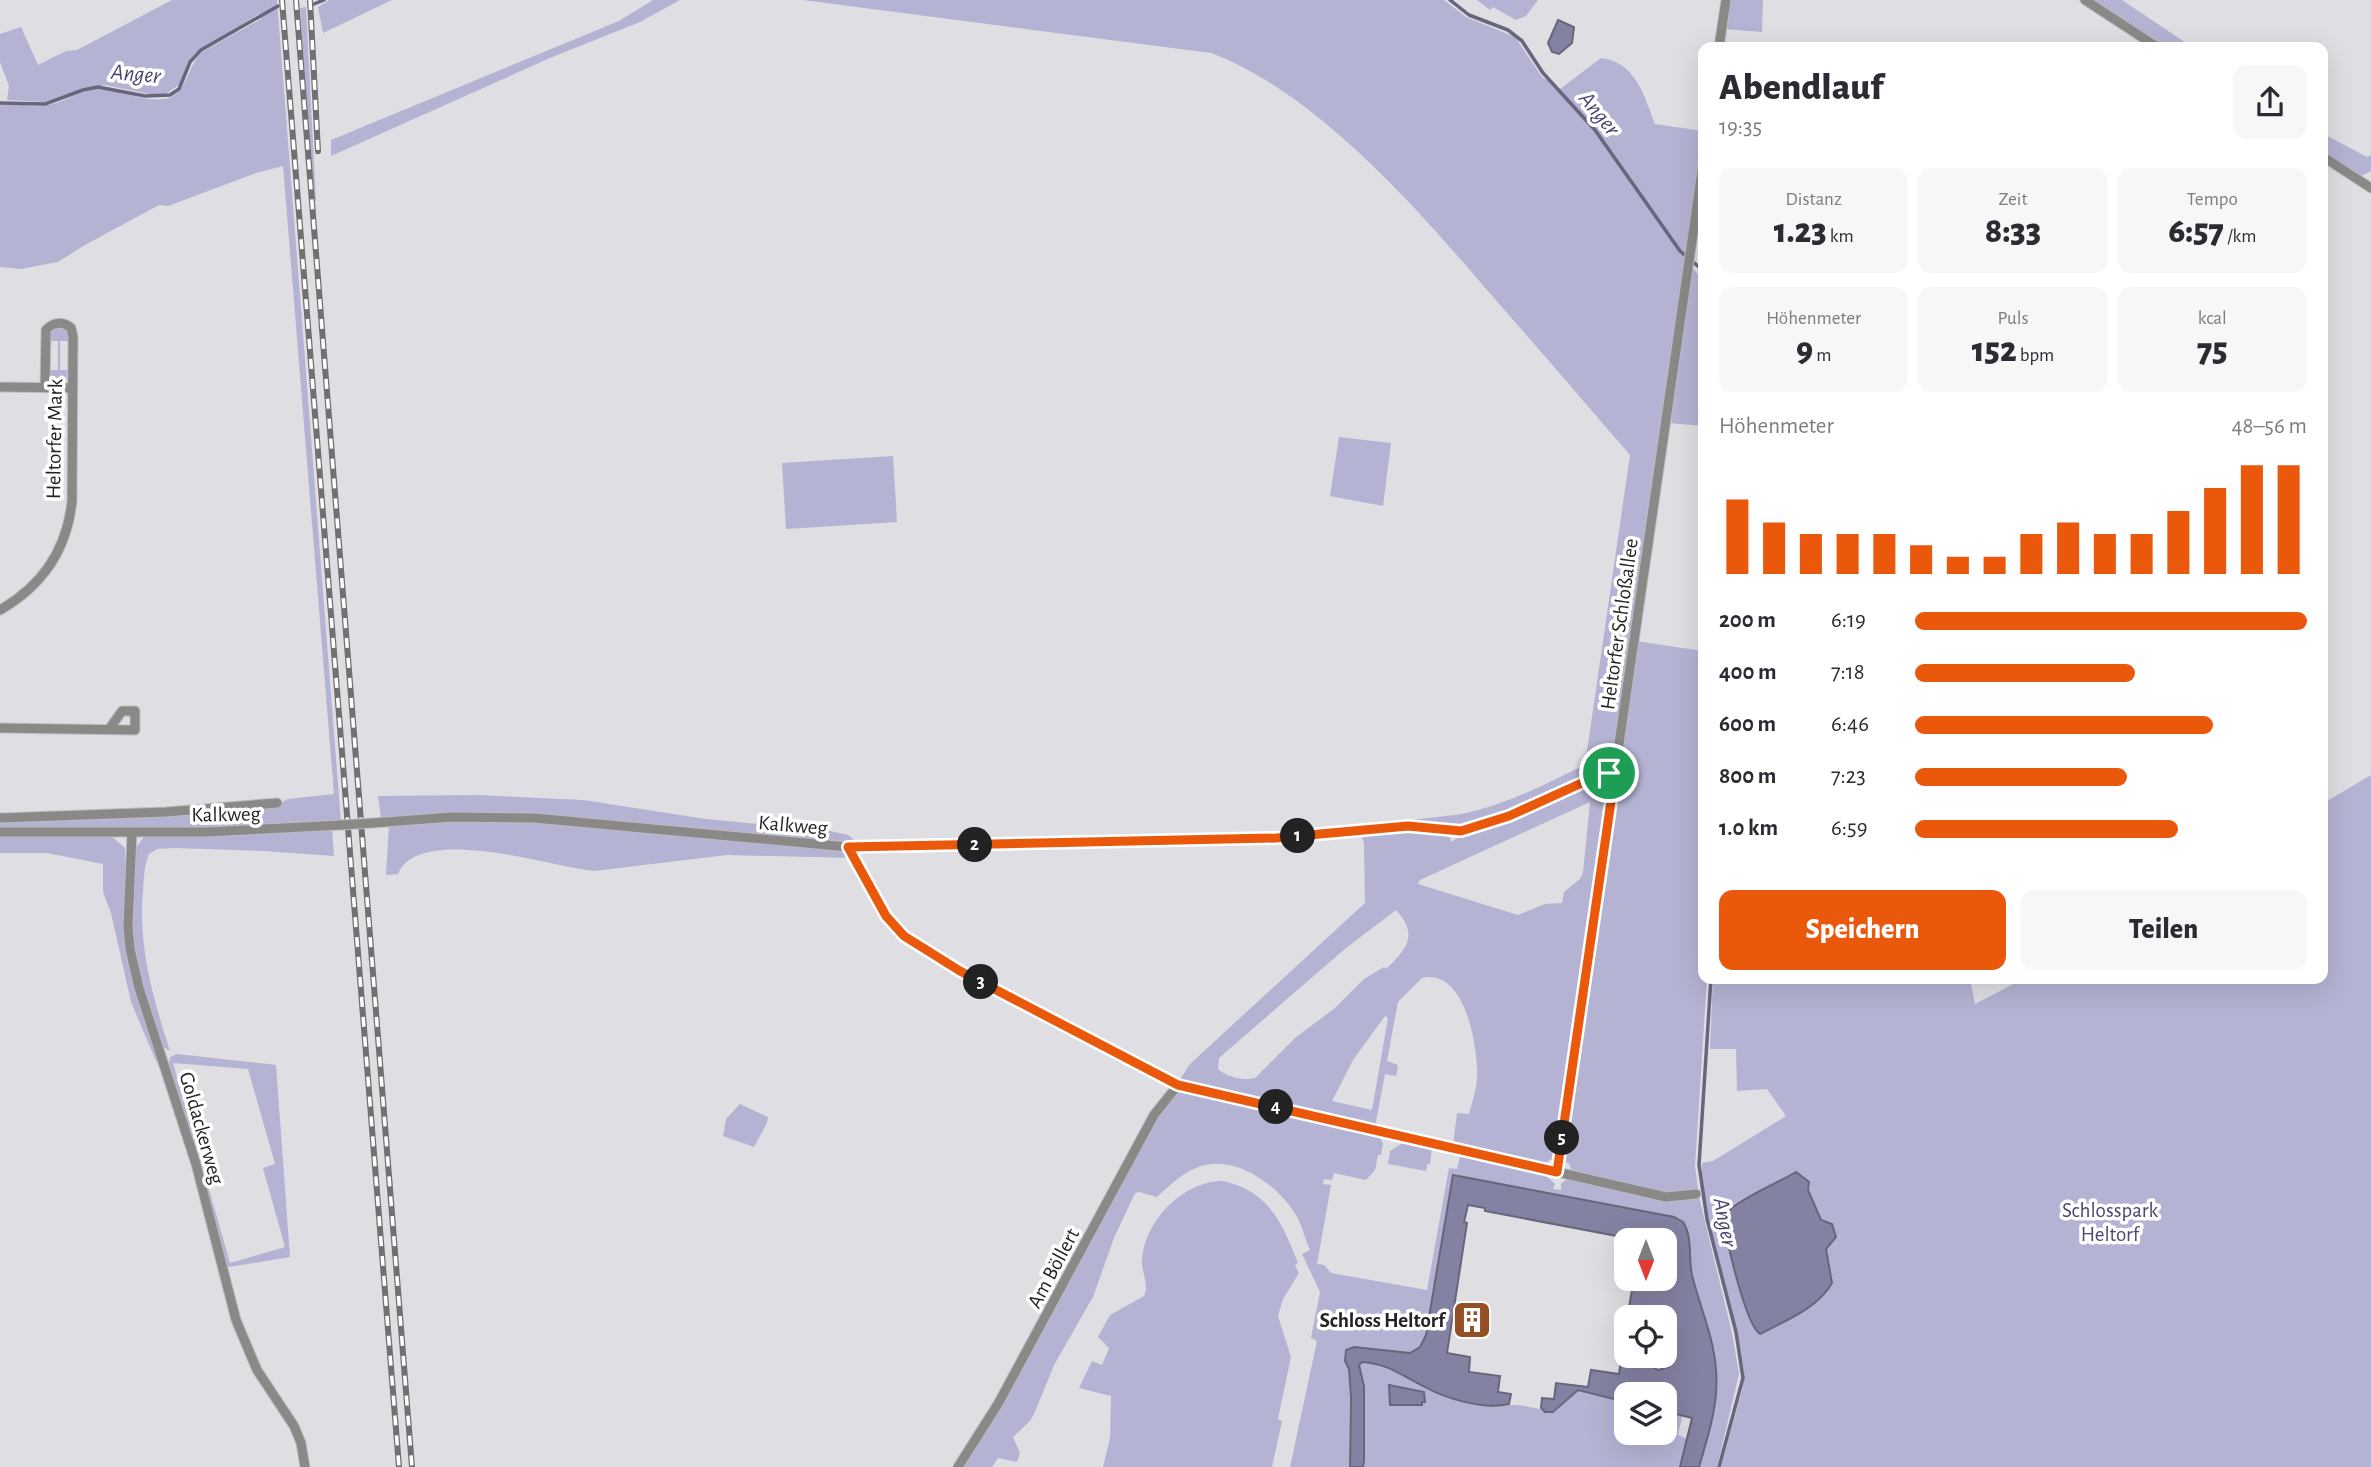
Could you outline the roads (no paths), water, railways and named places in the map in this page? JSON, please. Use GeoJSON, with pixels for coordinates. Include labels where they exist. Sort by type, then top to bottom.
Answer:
{"type":"FeatureCollection","features":[{"type":"Feature","properties":{"kind":"street"},"geometry":{"type":"LineString","coordinates":[[1721,42],[1726,0]]}},
{"type":"Feature","properties":{"kind":"street"},"geometry":{"type":"LineString","coordinates":[[2085,0],[2149,42]]}},
{"type":"Feature","properties":{"kind":"street"},"geometry":{"type":"LineString","coordinates":[[2328,160],[2371,188]]}},
{"type":"Feature","properties":{"kind":"street","name":"Heltorfer Schloßallee"},"geometry":{"type":"LineString","coordinates":[[1557,1172],[1698,199]]}},
{"type":"Feature","properties":{"kind":"street","name":"Heltorfer Mark"},"geometry":{"type":"LineString","coordinates":[[0,610],[18,599],[42,576],[59,551],[67,532],[72,500],[73,333],[68,325],[57,323],[49,327],[45,334],[45,387]]}},
{"type":"Feature","properties":{"kind":"street"},"geometry":{"type":"LineString","coordinates":[[0,387],[72,388]]}},
{"type":"Feature","properties":{"kind":"street"},"geometry":{"type":"LineString","coordinates":[[0,727],[110,729]]}},
{"type":"Feature","properties":{"kind":"street","name":"Kalkweg"},"geometry":{"type":"LineString","coordinates":[[0,832],[265,831],[453,817],[534,818],[848,847],[1276,838],[1408,826],[1461,831],[1509,816],[1595,777],[1615,774]]}},
{"type":"Feature","properties":{"kind":"street","name":"Kalkweg"},"geometry":{"type":"LineString","coordinates":[[0,818],[166,812],[277,803]]}},
{"type":"Feature","properties":{"kind":"street","name":"Goldackerweg"},"geometry":{"type":"LineString","coordinates":[[132,833],[128,926],[139,988],[196,1164],[236,1320],[257,1370],[291,1420],[301,1443],[305,1467]]}},
{"type":"Feature","properties":{"kind":"street"},"geometry":{"type":"LineString","coordinates":[[848,847],[886,916],[904,936],[951,966],[1178,1085],[1666,1197],[1696,1194]]}},
{"type":"Feature","properties":{"kind":"street","name":"Am Böllert"},"geometry":{"type":"LineString","coordinates":[[958,1467],[998,1404],[1154,1115],[1178,1085]]}},
{"type":"Feature","properties":{"kind":"water"},"geometry":{"type":"Polygon","coordinates":[[[1558,20],[1574,27],[1572,43],[1559,54],[1552,52],[1548,43],[1558,20]]]}},
{"type":"Feature","properties":{"kind":"water"},"geometry":{"type":"Polygon","coordinates":[[[1796,1172],[1809,1182],[1808,1190],[1821,1220],[1832,1224],[1836,1237],[1826,1249],[1832,1283],[1810,1307],[1760,1334],[1754,1327],[1742,1298],[1723,1216],[1746,1199],[1796,1172]]]}},
{"type":"Feature","properties":{"kind":"water"},"geometry":{"type":"Polygon","coordinates":[[[1453,1175],[1674,1217],[1683,1222],[1688,1234],[1692,1275],[1715,1358],[1714,1407],[1699,1467],[1680,1467],[1692,1418],[1677,1414],[1677,1382],[1614,1382],[1614,1399],[1578,1390],[1553,1412],[1545,1412],[1541,1408],[1542,1398],[1554,1399],[1556,1383],[1588,1387],[1591,1370],[1619,1374],[1620,1368],[1677,1368],[1677,1305],[1629,1305],[1632,1292],[1677,1291],[1677,1228],[1614,1228],[1614,1235],[1485,1211],[1485,1208],[1468,1205],[1447,1353],[1470,1357],[1469,1372],[1500,1376],[1498,1392],[1511,1394],[1509,1404],[1488,1406],[1454,1399],[1432,1391],[1387,1367],[1362,1362],[1359,1365],[1364,1386],[1364,1461],[1363,1467],[1350,1467],[1351,1398],[1349,1369],[1345,1361],[1346,1350],[1354,1347],[1410,1353],[1420,1347],[1426,1335],[1453,1175]]]}},
{"type":"Feature","properties":{"kind":"water"},"geometry":{"type":"Polygon","coordinates":[[[1389,1385],[1424,1392],[1425,1402],[1422,1402],[1422,1405],[1390,1405],[1389,1385]]]}},
{"type":"Feature","properties":{"kind":"waterway","name":"Anger"},"geometry":{"type":"LineString","coordinates":[[314,4],[324,0]]}},
{"type":"Feature","properties":{"kind":"waterway","name":"Anger"},"geometry":{"type":"LineString","coordinates":[[1450,0],[1469,15],[1508,30],[1522,41],[1543,73],[1595,130],[1680,251],[1698,266]]}},
{"type":"Feature","properties":{"kind":"waterway","name":"Anger"},"geometry":{"type":"LineString","coordinates":[[0,103],[45,104],[98,87],[145,96],[170,95],[179,89],[190,62],[201,50],[278,6]]}},
{"type":"Feature","properties":{"kind":"waterway","name":"Anger"},"geometry":{"type":"LineString","coordinates":[[1711,984],[1699,1165],[1707,1219],[1736,1332],[1743,1378],[1719,1467]]}},
{"type":"Feature","properties":{"kind":"railway"},"geometry":{"type":"LineString","coordinates":[[282,0],[399,1467]]}},
{"type":"Feature","properties":{"kind":"railway"},"geometry":{"type":"LineString","coordinates":[[296,0],[412,1467]]}},
{"type":"Feature","properties":{"kind":"railway"},"geometry":{"type":"LineString","coordinates":[[310,0],[318,151]]}},
{"type":"Feature","properties":{"kind":"place","name":"Schloss Heltorf"},"geometry":{"type":"Point","coordinates":[1472,1320]}},
{"type":"Feature","properties":{"kind":"park label","name":"Schlosspark Heltorf"},"geometry":{"type":"Point","coordinates":[2110,1222]}}]}
